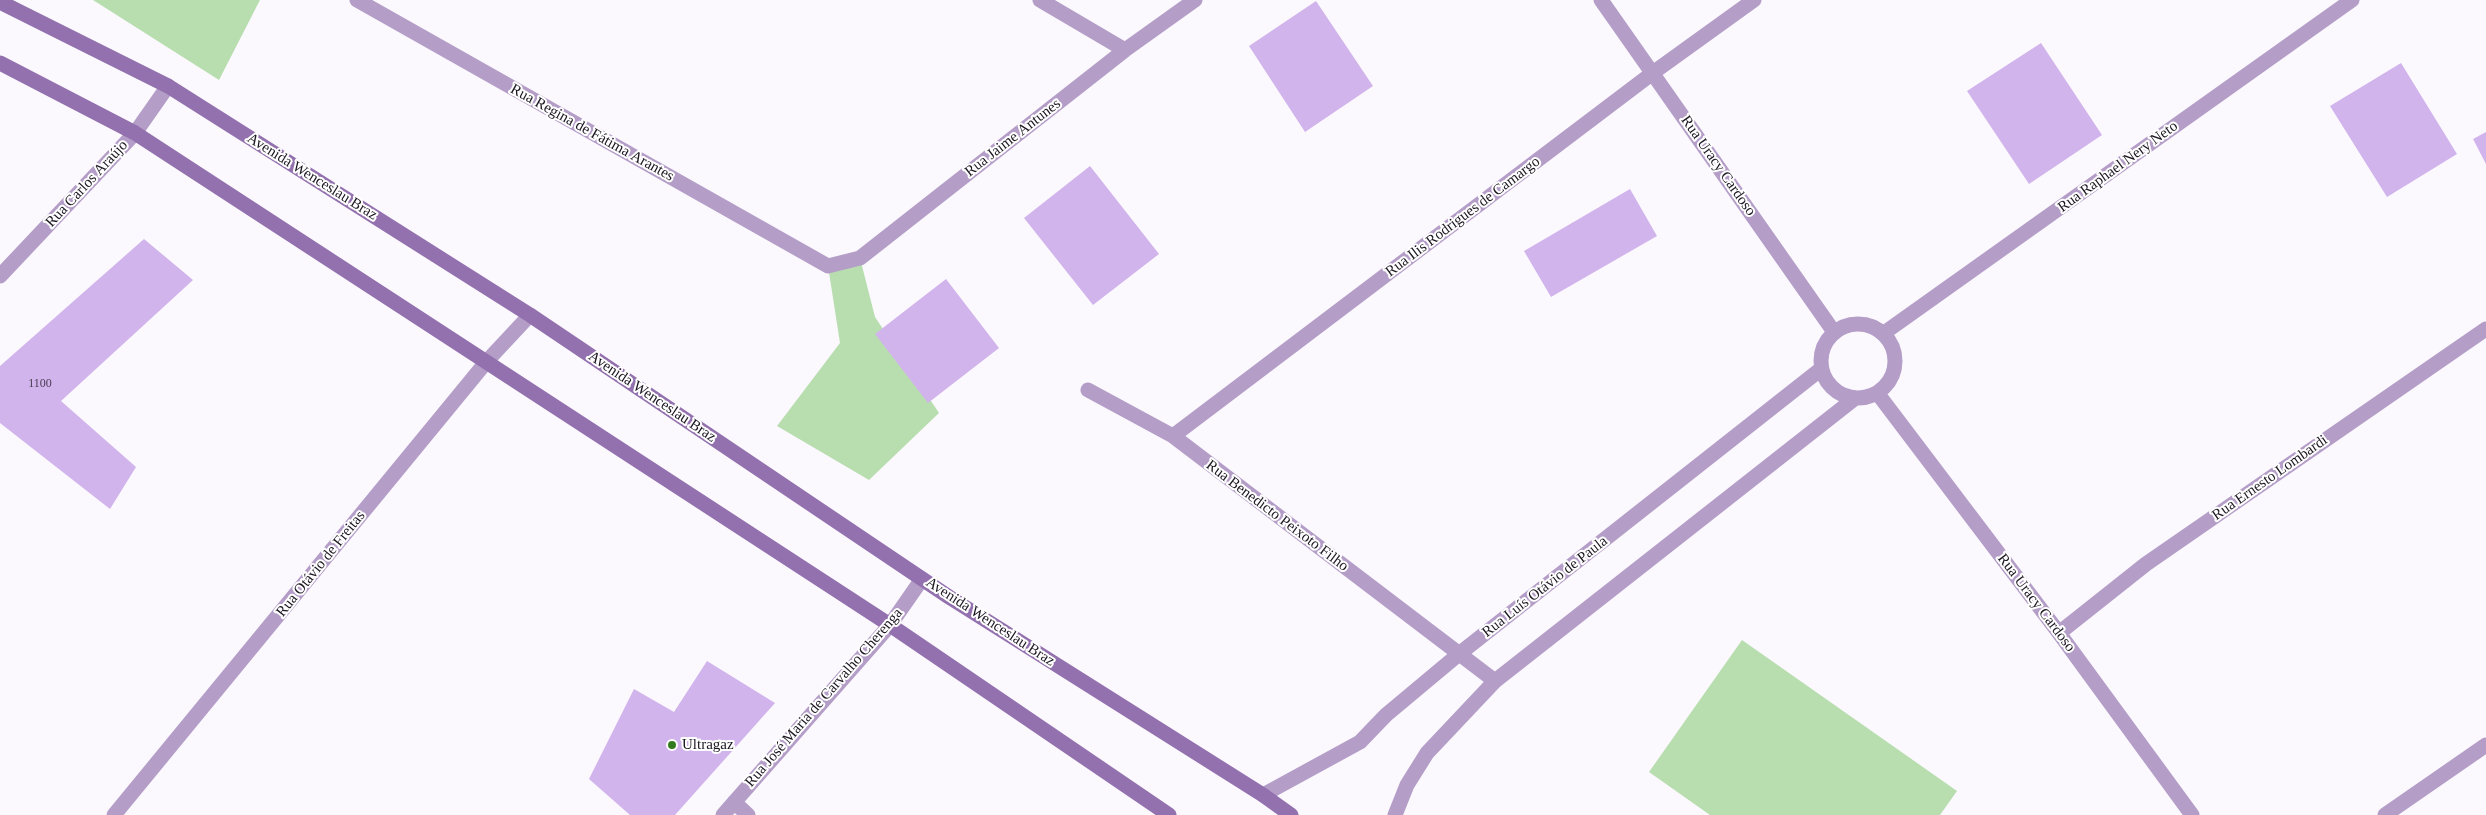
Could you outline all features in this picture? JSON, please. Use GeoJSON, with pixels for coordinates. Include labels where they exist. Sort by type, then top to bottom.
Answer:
{"type":"FeatureCollection","features":[{"type":"Feature","properties":{"kind":"main road","name":"Avenida Wenceslau Braz"},"geometry":{"type":"LineString","coordinates":[[0,2],[168,86],[530,315],[922,579],[1263,794],[1291,815]]}},
{"type":"Feature","properties":{"kind":"main road"},"geometry":{"type":"LineString","coordinates":[[0,63],[135,133],[890,625],[1169,815]]}},
{"type":"Feature","properties":{"kind":"street","name":"Rua Regina de Fátima Arantes"},"geometry":{"type":"LineString","coordinates":[[357,0],[828,266]]}},
{"type":"Feature","properties":{"kind":"street"},"geometry":{"type":"LineString","coordinates":[[1040,0],[1125,50]]}},
{"type":"Feature","properties":{"kind":"street","name":"Rua Jaime Antunes"},"geometry":{"type":"LineString","coordinates":[[828,266],[860,258],[1125,50],[1195,0]]}},
{"type":"Feature","properties":{"kind":"street","name":"Rua Uracy Cardoso"},"geometry":{"type":"LineString","coordinates":[[1601,0],[1654,72],[1834,332]]}},
{"type":"Feature","properties":{"kind":"street","name":"Rua Ilis Rodrigues de Camargo"},"geometry":{"type":"LineString","coordinates":[[1173,436],[1654,72],[1754,0]]}},
{"type":"Feature","properties":{"kind":"street","name":"Rua Raphael Nery Neto"},"geometry":{"type":"LineString","coordinates":[[1884,333],[2352,0]]}},
{"type":"Feature","properties":{"kind":"street","name":"Rua Carlos Araújo"},"geometry":{"type":"LineString","coordinates":[[0,276],[135,133],[168,86]]}},
{"type":"Feature","properties":{"kind":"street","name":"Rua Otávio de Freitas"},"geometry":{"type":"LineString","coordinates":[[114,815],[487,361],[530,315]]}},
{"type":"Feature","properties":{"kind":"street"},"geometry":{"type":"LineString","coordinates":[[1395,815],[1407,785],[1427,753],[1495,682],[1854,399],[1878,394],[1888,385],[1895,372],[1896,358],[1892,344],[1884,333],[1872,326],[1859,323],[1846,326],[1834,332],[1825,343],[1821,356],[1821,369],[1828,383],[1839,394],[1854,399]]}},
{"type":"Feature","properties":{"kind":"street","name":"Rua Ernesto Lombardi"},"geometry":{"type":"LineString","coordinates":[[2059,633],[2146,564],[2486,328]]}},
{"type":"Feature","properties":{"kind":"street","name":"Rua Luís Otávio de Paula"},"geometry":{"type":"LineString","coordinates":[[1263,794],[1360,742],[1386,715],[1459,654],[1821,369]]}},
{"type":"Feature","properties":{"kind":"street","name":"Rua Benedicto Peixoto Filho"},"geometry":{"type":"LineString","coordinates":[[1088,390],[1173,436],[1495,682]]}},
{"type":"Feature","properties":{"kind":"street","name":"Rua Uracy Cardoso"},"geometry":{"type":"LineString","coordinates":[[1878,394],[2059,633],[2192,815]]}},
{"type":"Feature","properties":{"kind":"street","name":"Rua José Maria de Carvalho Cherenga"},"geometry":{"type":"LineString","coordinates":[[723,815],[890,625],[922,579]]}},
{"type":"Feature","properties":{"kind":"street"},"geometry":{"type":"LineString","coordinates":[[2385,815],[2486,744]]}},
{"type":"Feature","properties":{"kind":"street"},"geometry":{"type":"LineString","coordinates":[[734,802],[748,815]]}},
{"type":"Feature","properties":{"kind":"green space"},"geometry":{"type":"Polygon","coordinates":[[[93,0],[260,0],[219,80],[93,0]]]}},
{"type":"Feature","properties":{"kind":"green space"},"geometry":{"type":"Polygon","coordinates":[[[860,258],[875,317],[939,413],[869,480],[777,426],[840,343],[828,266],[860,258]]]}},
{"type":"Feature","properties":{"kind":"green space"},"geometry":{"type":"Polygon","coordinates":[[[1742,640],[1957,791],[1940,815],[1710,815],[1649,772],[1742,640]]]}},
{"type":"Feature","properties":{"kind":"building"},"geometry":{"type":"Polygon","coordinates":[[[1316,1],[1373,86],[1305,132],[1249,46],[1316,1]]]}},
{"type":"Feature","properties":{"kind":"building"},"geometry":{"type":"Polygon","coordinates":[[[2041,43],[2102,135],[2029,184],[1967,91],[2041,43]]]}},
{"type":"Feature","properties":{"kind":"building"},"geometry":{"type":"Polygon","coordinates":[[[2401,63],[2457,154],[2387,197],[2330,106],[2401,63]]]}},
{"type":"Feature","properties":{"kind":"building"},"geometry":{"type":"Polygon","coordinates":[[[2486,132],[2486,164],[2473,139],[2486,132]]]}},
{"type":"Feature","properties":{"kind":"building"},"geometry":{"type":"Polygon","coordinates":[[[1090,166],[1159,254],[1093,305],[1024,218],[1090,166]]]}},
{"type":"Feature","properties":{"kind":"building"},"geometry":{"type":"Polygon","coordinates":[[[1630,189],[1657,236],[1551,297],[1524,251],[1630,189]]]}},
{"type":"Feature","properties":{"kind":"building"},"geometry":{"type":"Polygon","coordinates":[[[144,239],[193,280],[61,401],[136,467],[110,509],[0,423],[0,366],[144,239]]]}},
{"type":"Feature","properties":{"kind":"building"},"geometry":{"type":"Polygon","coordinates":[[[946,279],[999,348],[928,403],[875,334],[946,279]]]}},
{"type":"Feature","properties":{"kind":"building","name":"Ultragaz"},"geometry":{"type":"Polygon","coordinates":[[[707,661],[775,703],[675,815],[630,815],[589,779],[634,689],[674,712],[707,661]]]}},
{"type":"Feature","properties":{"kind":"place","name":"Ultragaz"},"geometry":{"type":"Point","coordinates":[672,745]}}]}
